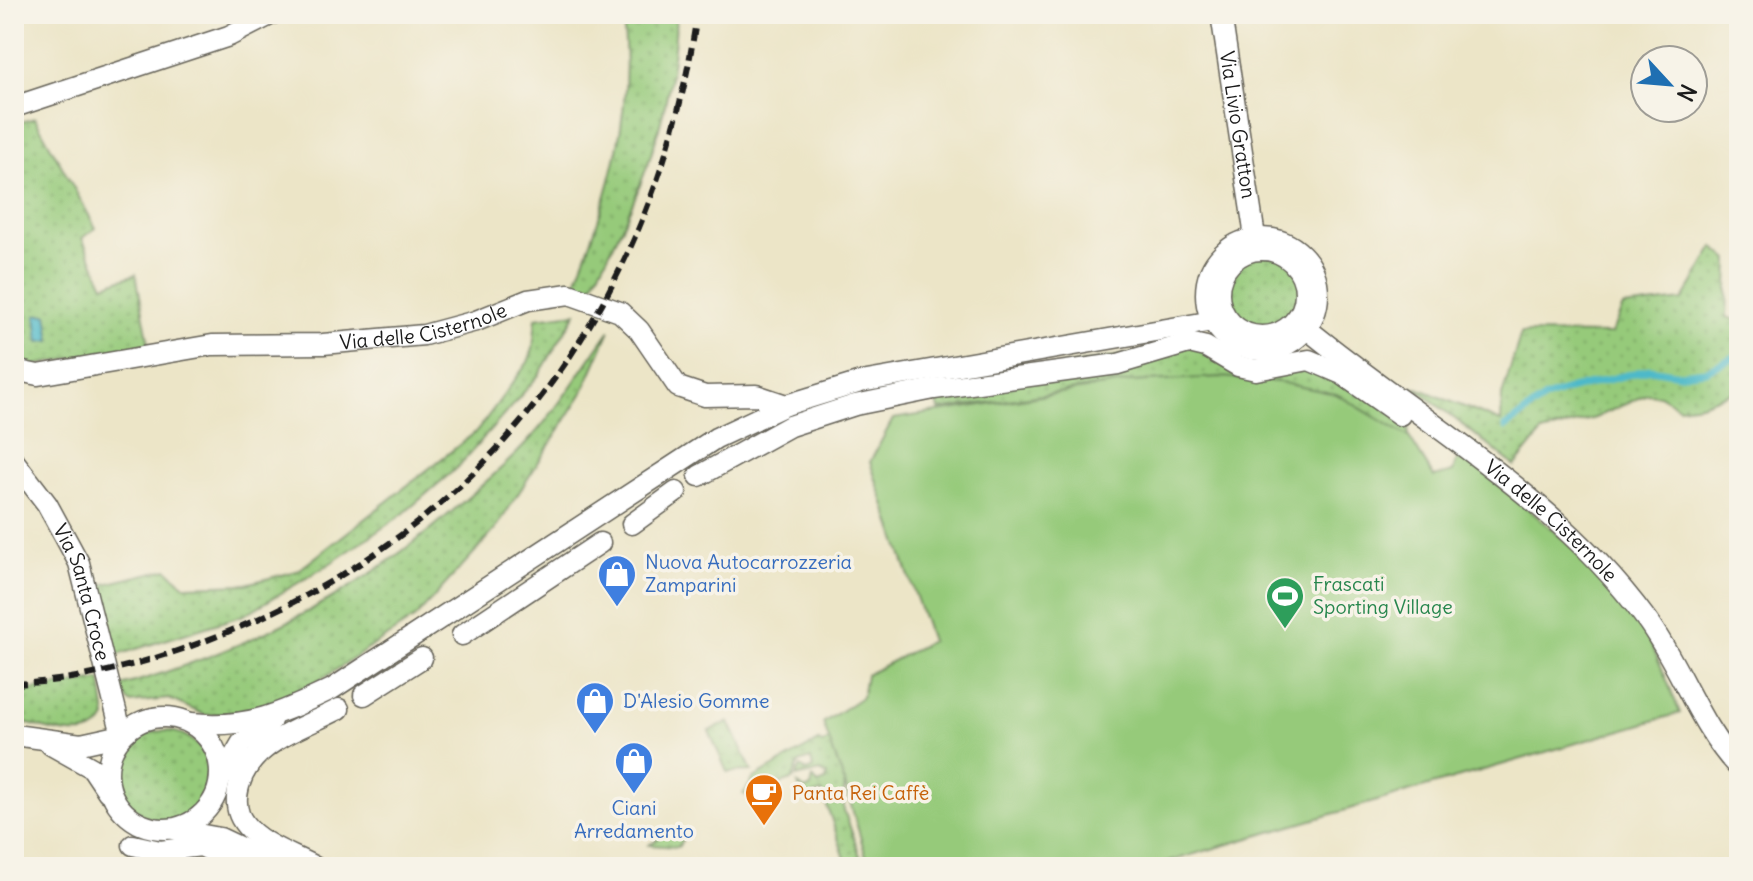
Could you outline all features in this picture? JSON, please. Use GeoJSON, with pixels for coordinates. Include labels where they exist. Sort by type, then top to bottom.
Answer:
{"type":"FeatureCollection","features":[{"type":"Feature","properties":{"kind":"street"},"geometry":{"type":"LineString","coordinates":[[14,107],[229,36],[272,14]]}},
{"type":"Feature","properties":{"kind":"street","name":"Via Livio Gratton"},"geometry":{"type":"LineString","coordinates":[[1221,14],[1255,237]]}},
{"type":"Feature","properties":{"kind":"street"},"geometry":{"type":"LineString","coordinates":[[1255,237],[1232,246],[1216,261],[1206,286],[1206,301],[1221,321],[1238,329],[1262,336],[1287,328],[1303,306],[1305,291],[1294,264],[1268,250],[1243,254],[1232,261],[1220,283],[1221,321],[1228,340],[1251,350],[1281,348],[1296,340],[1313,320],[1319,299],[1316,274],[1307,258],[1292,245],[1280,239],[1255,237]]}},
{"type":"Feature","properties":{"kind":"street","name":"Via delle Cisternole"},"geometry":{"type":"LineString","coordinates":[[14,370],[38,375],[212,345],[323,344],[424,335],[476,321],[528,300],[569,294],[620,312],[639,330],[678,387],[705,396],[756,395],[786,405]]}},
{"type":"Feature","properties":{"kind":"street"},"geometry":{"type":"LineString","coordinates":[[162,829],[196,820],[210,805],[241,744],[284,712],[332,689],[400,647],[716,438],[786,405],[861,382],[1221,321]]}},
{"type":"Feature","properties":{"kind":"street","name":"Via delle Cisternole"},"geometry":{"type":"LineString","coordinates":[[1306,328],[1463,443],[1560,522],[1647,619],[1702,718],[1739,768]]}},
{"type":"Feature","properties":{"kind":"street"},"geometry":{"type":"LineString","coordinates":[[699,476],[790,426],[855,405],[934,389],[1118,364],[1189,343],[1206,347],[1238,366],[1256,370],[1275,369],[1309,360],[1342,374],[1400,415]]}},
{"type":"Feature","properties":{"kind":"street","name":"Via Santa Croce"},"geometry":{"type":"LineString","coordinates":[[14,461],[47,504],[79,563],[122,735]]}},
{"type":"Feature","properties":{"kind":"street"},"geometry":{"type":"LineString","coordinates":[[632,524],[676,492]]}},
{"type":"Feature","properties":{"kind":"street"},"geometry":{"type":"LineString","coordinates":[[462,635],[600,543]]}},
{"type":"Feature","properties":{"kind":"street"},"geometry":{"type":"LineString","coordinates":[[364,695],[422,658]]}},
{"type":"Feature","properties":{"kind":"street"},"geometry":{"type":"LineString","coordinates":[[315,867],[251,831],[238,813],[238,792],[247,763],[260,750],[339,709]]}},
{"type":"Feature","properties":{"kind":"street"},"geometry":{"type":"LineString","coordinates":[[14,735],[81,744],[122,735],[144,720],[168,717],[225,727],[284,712]]}},
{"type":"Feature","properties":{"kind":"street"},"geometry":{"type":"LineString","coordinates":[[191,723],[214,747],[228,818],[238,836],[272,862]]}},
{"type":"Feature","properties":{"kind":"street"},"geometry":{"type":"LineString","coordinates":[[39,739],[92,768],[124,804],[160,821],[190,814],[208,790],[208,759],[200,746],[173,731],[146,734],[134,742],[125,754],[120,781],[124,804],[125,814],[145,826],[195,831],[220,838],[272,862]]}},
{"type":"Feature","properties":{"kind":"street"},"geometry":{"type":"LineString","coordinates":[[122,735],[108,767],[124,804]]}},
{"type":"Feature","properties":{"kind":"street"},"geometry":{"type":"LineString","coordinates":[[133,845],[160,851],[201,846],[244,867]]}},
{"type":"Feature","properties":{"kind":"green space"},"geometry":{"type":"Polygon","coordinates":[[[622,14],[676,14],[674,52],[650,159],[622,228],[587,295],[574,287],[608,187],[622,119],[625,50],[622,14]]]}},
{"type":"Feature","properties":{"kind":"green space"},"geometry":{"type":"Polygon","coordinates":[[[35,118],[96,228],[82,238],[104,285],[136,274],[149,344],[32,366],[14,365],[14,124],[35,118]]]}},
{"type":"Feature","properties":{"kind":"green space"},"geometry":{"type":"Polygon","coordinates":[[[1714,247],[1729,260],[1727,317],[1739,321],[1739,388],[1735,391],[1701,404],[1679,407],[1659,395],[1647,394],[1595,418],[1542,433],[1515,466],[1413,386],[1501,422],[1502,396],[1521,333],[1611,334],[1623,307],[1683,300],[1714,247]]]}},
{"type":"Feature","properties":{"kind":"green space"},"geometry":{"type":"Polygon","coordinates":[[[1262,250],[1286,257],[1298,269],[1305,293],[1298,317],[1286,329],[1262,336],[1238,329],[1226,317],[1219,293],[1226,269],[1238,257],[1262,250]]]}},
{"type":"Feature","properties":{"kind":"green space"},"geometry":{"type":"Polygon","coordinates":[[[576,313],[539,375],[459,466],[403,514],[325,567],[244,615],[108,658],[93,587],[167,569],[185,586],[246,584],[297,571],[477,431],[528,362],[533,349],[536,318],[576,313]]]}},
{"type":"Feature","properties":{"kind":"green space"},"geometry":{"type":"Polygon","coordinates":[[[610,330],[582,394],[495,530],[415,618],[322,679],[246,713],[205,715],[169,699],[130,703],[118,687],[217,653],[307,612],[350,587],[432,528],[531,438],[610,330]]]}},
{"type":"Feature","properties":{"kind":"green space"},"geometry":{"type":"Polygon","coordinates":[[[1189,343],[1238,366],[1297,361],[1400,415],[1408,424],[1409,437],[1336,394],[1130,382],[939,410],[934,389],[1189,343]]]}},
{"type":"Feature","properties":{"kind":"green space","name":"Frascati Sporting Village"},"geometry":{"type":"Polygon","coordinates":[[[1221,377],[1278,382],[1336,394],[1409,437],[1434,477],[1453,472],[1457,459],[1469,460],[1579,553],[1618,595],[1649,640],[1680,713],[1150,867],[869,867],[823,723],[862,697],[866,675],[931,641],[870,462],[893,419],[1130,382],[1221,377]]]}},
{"type":"Feature","properties":{"kind":"green space"},"geometry":{"type":"Polygon","coordinates":[[[101,680],[106,718],[88,732],[63,732],[14,721],[14,692],[101,680]]]}},
{"type":"Feature","properties":{"kind":"green space"},"geometry":{"type":"Polygon","coordinates":[[[729,722],[752,771],[727,772],[709,731],[729,722]]]}},
{"type":"Feature","properties":{"kind":"green space"},"geometry":{"type":"Polygon","coordinates":[[[165,731],[182,734],[197,744],[207,759],[210,776],[207,793],[197,808],[182,818],[165,821],[148,818],[133,808],[123,793],[120,776],[123,759],[133,744],[148,734],[165,731]]]}},
{"type":"Feature","properties":{"kind":"green space"},"geometry":{"type":"Polygon","coordinates":[[[829,740],[844,781],[844,810],[864,867],[848,867],[822,792],[810,796],[801,793],[798,784],[805,790],[811,787],[813,778],[818,784],[826,781],[827,775],[820,771],[796,777],[801,767],[807,771],[813,768],[811,759],[799,763],[792,780],[748,796],[743,794],[754,778],[819,741],[822,744],[829,740]]]}},
{"type":"Feature","properties":{"kind":"green space"},"geometry":{"type":"Polygon","coordinates":[[[672,829],[683,840],[678,847],[649,845],[672,829]]]}},
{"type":"Feature","properties":{"kind":"water"},"geometry":{"type":"Polygon","coordinates":[[[47,314],[51,341],[39,342],[36,315],[47,314]]]}},
{"type":"Feature","properties":{"kind":"waterway"},"geometry":{"type":"LineString","coordinates":[[1506,427],[1545,398],[1568,390],[1650,369],[1680,374],[1705,371],[1739,355]]}},
{"type":"Feature","properties":{"kind":"railway"},"geometry":{"type":"LineString","coordinates":[[14,684],[68,679],[121,668],[225,633],[321,587],[406,531],[482,465],[546,390],[601,306],[644,215],[676,117],[697,14]]}},
{"type":"Feature","properties":{"kind":"place","name":"Nuova Autocarrozzeria Zamparini"},"geometry":{"type":"Point","coordinates":[617,608]}},
{"type":"Feature","properties":{"kind":"place","name":"Frascati Sporting Village"},"geometry":{"type":"Point","coordinates":[1285,630]}},
{"type":"Feature","properties":{"kind":"place","name":"D'Alesio Gomme"},"geometry":{"type":"Point","coordinates":[595,735]}},
{"type":"Feature","properties":{"kind":"place","name":"Ciani Arredamento"},"geometry":{"type":"Point","coordinates":[634,795]}},
{"type":"Feature","properties":{"kind":"place","name":"Panta Rei Caffè"},"geometry":{"type":"Point","coordinates":[764,827]}}]}
